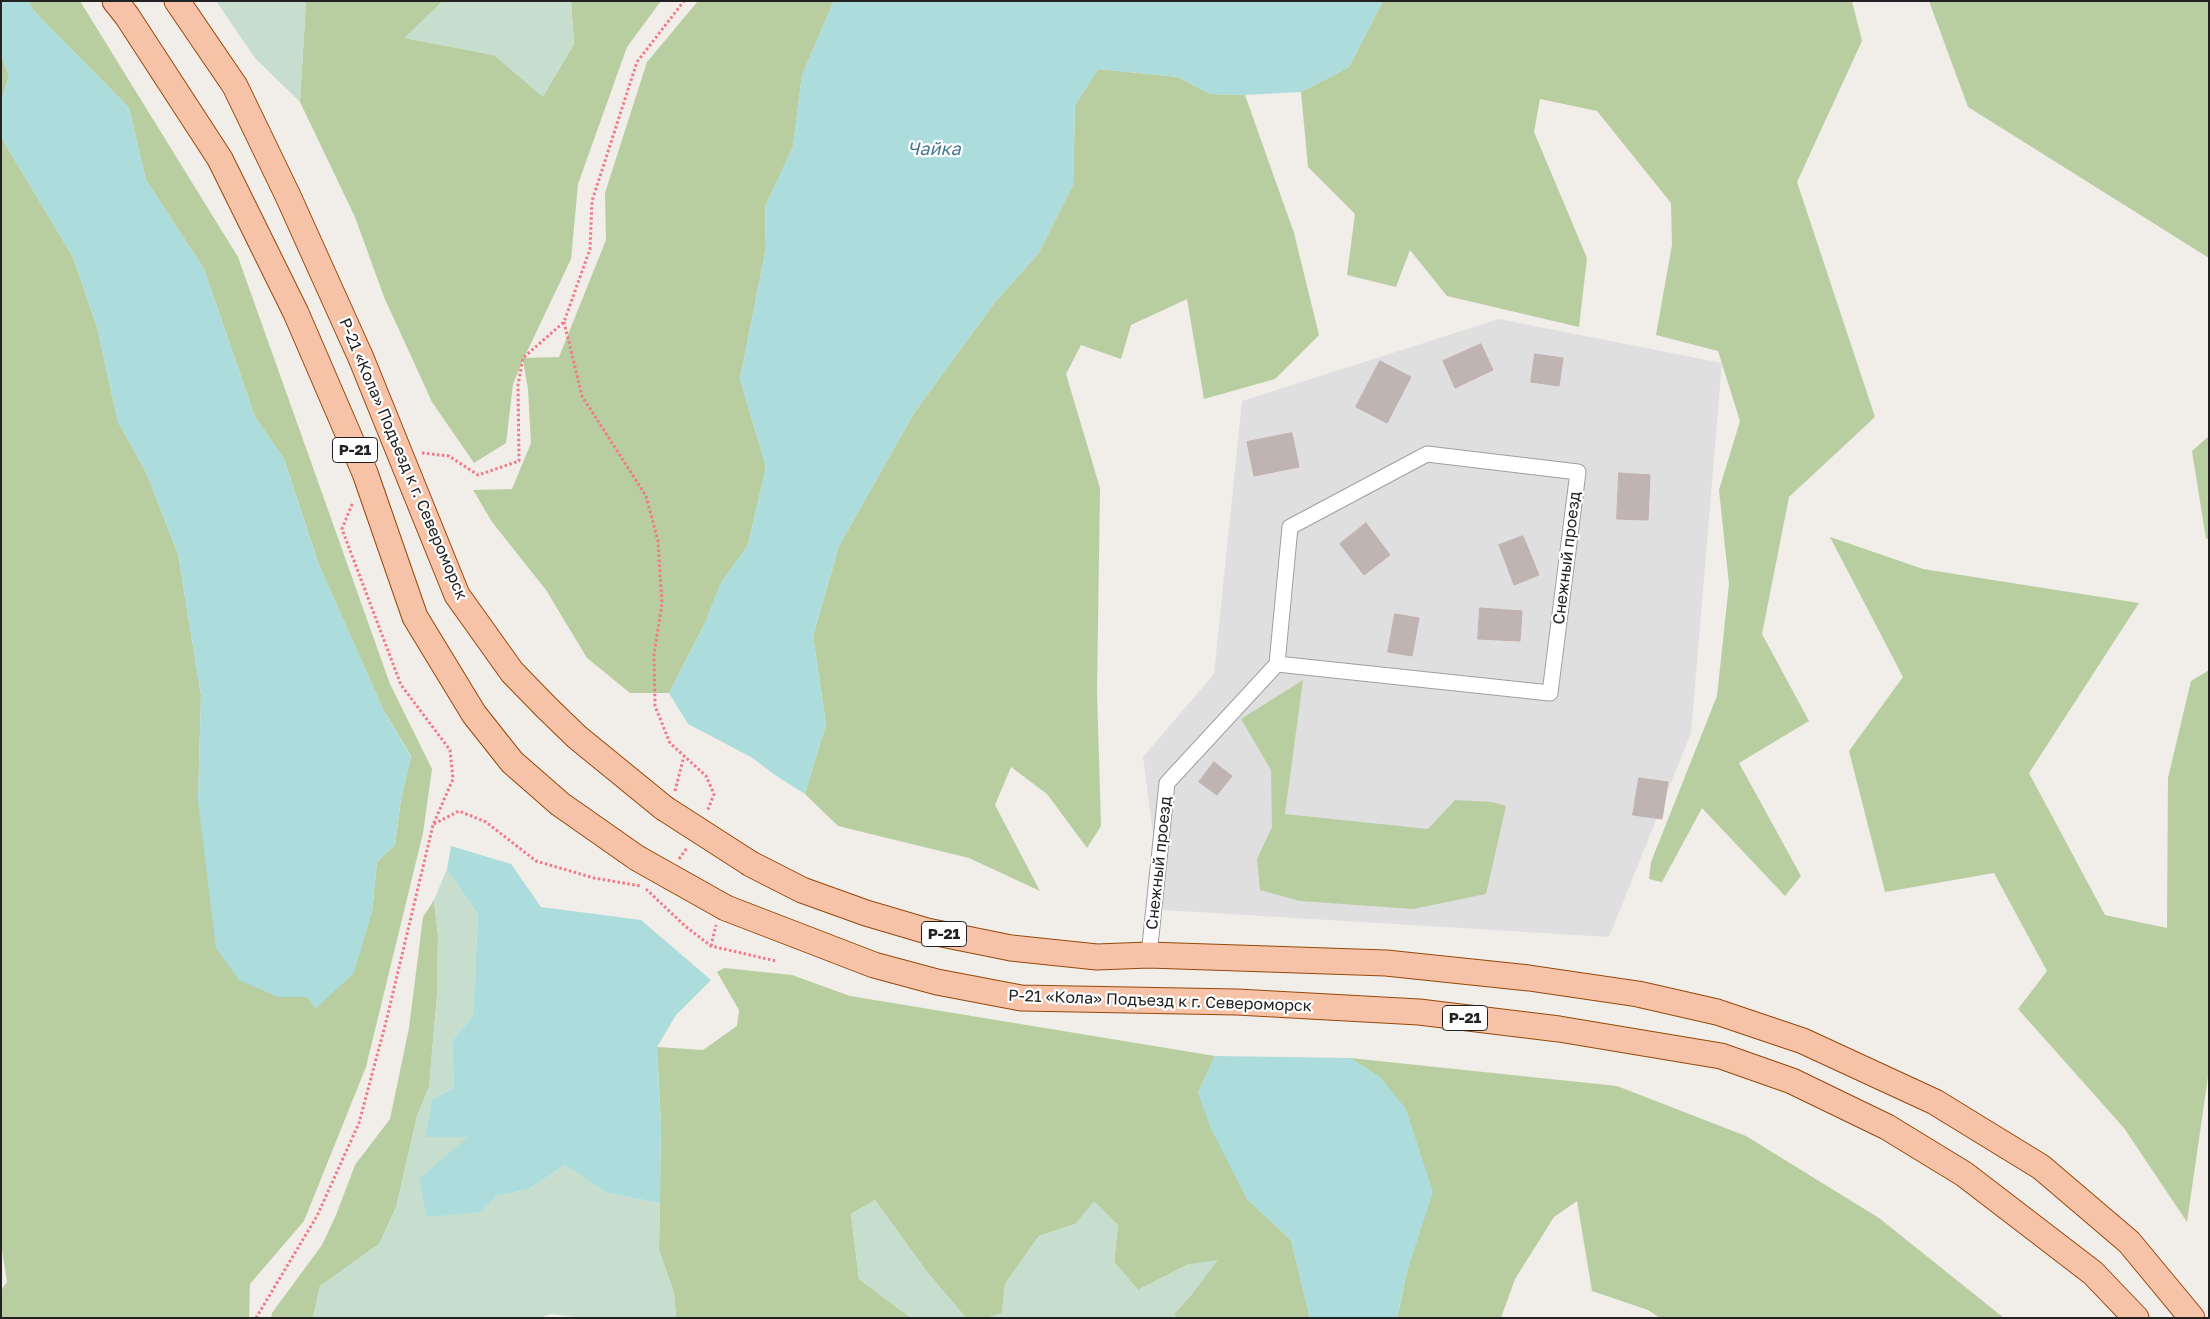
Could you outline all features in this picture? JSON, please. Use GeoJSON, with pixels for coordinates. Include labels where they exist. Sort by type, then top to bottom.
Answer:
{"type":"FeatureCollection","features":[{"type":"Feature","properties":{"kind":"main road","name":"Р-21 «Кола» Подъезд к г. Североморск"},"geometry":{"type":"LineString","coordinates":[[116,1],[220,159],[296,313],[365,473],[415,617],[474,714],[512,762],[546,792],[637,858],[726,908],[874,965],[937,982],[1021,998],[1237,1002],[1418,1012],[1559,1029],[1721,1056],[1792,1081],[1879,1123],[1964,1174],[2093,1273],[2136,1318]]}},
{"type":"Feature","properties":{"kind":"main road","name":"Р-21 «Кола» Подъезд к г. Североморск"},"geometry":{"type":"LineString","coordinates":[[178,1],[239,95],[288,196],[361,358],[397,450],[458,595],[512,672],[577,737],[667,810],[751,864],[811,893],[866,913],[927,930],[1011,948],[1097,957],[1149,955]]}},
{"type":"Feature","properties":{"kind":"main road","name":"Р-21"},"geometry":{"type":"LineString","coordinates":[[1149,955],[1386,963],[1529,978],[1638,994],[1716,1012],[1803,1041],[1935,1102],[2041,1167],[2129,1242],[2192,1318]]}},
{"type":"Feature","properties":{"kind":"street","name":"Снежный проезд"},"geometry":{"type":"LineString","coordinates":[[1149,955],[1167,783],[1277,664],[1290,527],[1427,454],[1578,472],[1550,694],[1277,664]]}},
{"type":"Feature","properties":{"kind":"path"},"geometry":{"type":"LineString","coordinates":[[397,450],[449,456],[478,475],[519,461],[518,386],[523,358],[564,322],[590,249],[592,201],[637,62],[684,1]]}},
{"type":"Feature","properties":{"kind":"path"},"geometry":{"type":"LineString","coordinates":[[564,322],[582,396],[646,496],[658,542],[662,604],[654,654],[656,706],[670,743],[706,776],[714,794],[706,815]]}},
{"type":"Feature","properties":{"kind":"path"},"geometry":{"type":"LineString","coordinates":[[256,1318],[317,1216],[359,1124],[396,983],[433,825],[452,779],[450,750],[401,685],[342,529],[365,473]]}},
{"type":"Feature","properties":{"kind":"path"},"geometry":{"type":"LineString","coordinates":[[667,810],[684,756]]}},
{"type":"Feature","properties":{"kind":"path"},"geometry":{"type":"LineString","coordinates":[[433,825],[459,812],[486,822],[536,861],[594,878],[644,886],[651,884]]}},
{"type":"Feature","properties":{"kind":"path"},"geometry":{"type":"LineString","coordinates":[[678,860],[689,846]]}},
{"type":"Feature","properties":{"kind":"path"},"geometry":{"type":"LineString","coordinates":[[644,886],[685,926],[711,946],[776,961]]}},
{"type":"Feature","properties":{"kind":"shaded area"},"geometry":{"type":"Polygon","coordinates":[[[1499,319],[1722,363],[1691,733],[1609,937],[1163,910],[1143,757],[1214,674],[1242,401],[1499,319]]]}},
{"type":"Feature","properties":{"kind":"green space"},"geometry":{"type":"Polygon","coordinates":[[[28,1],[80,1],[238,257],[390,684],[432,769],[423,833],[366,1067],[304,1221],[250,1284],[249,1318],[1,1318],[1,1290],[7,1282],[1,1243],[1,137],[73,257],[97,327],[118,422],[146,472],[178,554],[201,695],[198,801],[278,997],[307,997],[372,912],[377,862],[395,845],[401,799],[411,756],[383,709],[319,565],[284,459],[255,417],[204,269],[146,180],[129,108],[33,10],[28,1]]]}},
{"type":"Feature","properties":{"kind":"green space"},"geometry":{"type":"Polygon","coordinates":[[[216,1],[306,1],[300,102],[255,58],[216,1]]]}},
{"type":"Feature","properties":{"kind":"green space"},"geometry":{"type":"Polygon","coordinates":[[[306,1],[443,1],[405,38],[494,55],[543,96],[574,44],[571,1],[661,1],[627,47],[578,184],[571,259],[524,358],[559,357],[606,240],[605,193],[647,62],[698,1],[834,1],[802,75],[793,147],[765,207],[766,248],[740,379],[766,467],[748,545],[721,583],[705,623],[669,693],[630,693],[587,658],[546,590],[492,522],[473,490],[512,489],[531,443],[528,389],[523,360],[513,384],[506,443],[474,463],[432,402],[384,297],[355,217],[300,102],[306,1]]]}},
{"type":"Feature","properties":{"kind":"green space"},"geometry":{"type":"Polygon","coordinates":[[[443,1],[571,1],[574,44],[543,97],[494,55],[404,38],[443,1]]]}},
{"type":"Feature","properties":{"kind":"green space"},"geometry":{"type":"Polygon","coordinates":[[[1383,1],[1852,1],[1862,41],[1797,182],[1875,417],[1789,497],[1762,634],[1809,721],[1739,763],[1801,876],[1785,896],[1702,808],[1662,882],[1649,879],[1651,862],[1717,696],[1729,584],[1719,490],[1740,421],[1718,351],[1656,335],[1672,245],[1671,203],[1597,111],[1540,99],[1534,132],[1587,258],[1579,327],[1447,296],[1410,250],[1396,287],[1347,275],[1355,214],[1308,167],[1301,92],[1349,67],[1383,1]]]}},
{"type":"Feature","properties":{"kind":"green space"},"geometry":{"type":"Polygon","coordinates":[[[1929,1],[2209,1],[2209,258],[1968,107],[1929,1]]]}},
{"type":"Feature","properties":{"kind":"green space"},"geometry":{"type":"Polygon","coordinates":[[[1,55],[9,76],[1,101],[1,55]]]}},
{"type":"Feature","properties":{"kind":"green space"},"geometry":{"type":"Polygon","coordinates":[[[1098,69],[1178,77],[1210,94],[1245,95],[1294,233],[1319,335],[1275,379],[1204,399],[1187,299],[1131,325],[1121,359],[1081,345],[1066,374],[1100,488],[1097,691],[1101,826],[1087,848],[1047,794],[1011,767],[995,805],[1040,891],[969,858],[838,826],[805,794],[826,724],[813,636],[839,546],[914,413],[995,302],[1038,254],[1073,185],[1075,105],[1098,69]]]}},
{"type":"Feature","properties":{"kind":"green space"},"geometry":{"type":"Polygon","coordinates":[[[2209,436],[2209,538],[2206,539],[2192,451],[2209,436]]]}},
{"type":"Feature","properties":{"kind":"green space"},"geometry":{"type":"Polygon","coordinates":[[[1830,537],[1923,569],[2139,603],[2029,773],[2105,915],[2167,928],[2168,778],[2191,681],[2209,670],[2209,1070],[2187,1222],[2124,1128],[2018,1009],[2047,971],[1994,873],[1885,892],[1849,751],[1903,677],[1830,537]]]}},
{"type":"Feature","properties":{"kind":"green space"},"geometry":{"type":"Polygon","coordinates":[[[1303,680],[1285,814],[1428,829],[1455,800],[1492,802],[1506,806],[1486,894],[1413,909],[1300,901],[1260,890],[1257,859],[1272,827],[1271,770],[1241,719],[1303,680]]]}},
{"type":"Feature","properties":{"kind":"green space"},"geometry":{"type":"Polygon","coordinates":[[[447,869],[478,914],[473,1016],[452,1041],[454,1087],[432,1100],[425,1137],[468,1136],[480,1212],[497,1196],[529,1189],[565,1165],[607,1193],[660,1203],[659,1250],[674,1293],[676,1318],[583,1318],[551,1314],[539,1318],[313,1318],[320,1286],[379,1244],[396,1208],[417,1116],[429,1087],[437,996],[438,935],[434,900],[447,869]]]}},
{"type":"Feature","properties":{"kind":"green space"},"geometry":{"type":"Polygon","coordinates":[[[434,900],[438,935],[437,996],[429,1087],[417,1116],[396,1208],[379,1244],[320,1286],[313,1318],[271,1318],[272,1313],[322,1245],[336,1215],[355,1165],[390,1119],[409,1028],[423,917],[434,900]]]}},
{"type":"Feature","properties":{"kind":"green space"},"geometry":{"type":"Polygon","coordinates":[[[724,968],[792,975],[850,996],[1215,1056],[1198,1093],[1247,1199],[1291,1240],[1310,1318],[1176,1318],[1174,1314],[1193,1293],[1189,1264],[1138,1290],[1114,1262],[1118,1225],[1075,1224],[1039,1236],[1005,1284],[1002,1313],[987,1318],[966,1318],[927,1272],[875,1200],[851,1214],[859,1279],[911,1318],[676,1318],[674,1293],[659,1250],[661,1127],[657,1047],[703,1050],[737,1026],[739,1010],[717,972],[724,968]]]}},
{"type":"Feature","properties":{"kind":"green space"},"geometry":{"type":"Polygon","coordinates":[[[1350,1058],[1617,1086],[1746,1136],[1879,1218],[2004,1318],[1660,1318],[1648,1310],[1592,1291],[1577,1201],[1554,1217],[1515,1279],[1501,1318],[1397,1318],[1407,1272],[1381,1078],[1350,1058]]]}},
{"type":"Feature","properties":{"kind":"green space"},"geometry":{"type":"Polygon","coordinates":[[[875,1200],[927,1272],[966,1318],[911,1318],[859,1279],[851,1214],[875,1200]]]}},
{"type":"Feature","properties":{"kind":"green space"},"geometry":{"type":"Polygon","coordinates":[[[1094,1201],[1118,1225],[1114,1262],[1138,1290],[1189,1264],[1218,1260],[1174,1314],[1176,1318],[987,1318],[1002,1313],[1005,1284],[1039,1236],[1075,1224],[1094,1201]]]}},
{"type":"Feature","properties":{"kind":"water"},"geometry":{"type":"Polygon","coordinates":[[[1,1],[28,1],[33,10],[129,108],[146,180],[204,269],[255,417],[284,459],[319,565],[383,709],[411,757],[401,799],[395,845],[377,862],[372,912],[354,973],[315,1009],[307,997],[278,997],[239,980],[216,948],[198,801],[201,695],[178,554],[146,472],[118,422],[97,327],[73,257],[1,137],[1,101],[9,76],[1,55],[1,1]]]}},
{"type":"Feature","properties":{"kind":"water","name":"Чайка"},"geometry":{"type":"Polygon","coordinates":[[[834,1],[1383,1],[1349,67],[1301,92],[1245,95],[1210,94],[1178,77],[1098,69],[1075,105],[1073,185],[1038,254],[995,302],[914,413],[839,546],[813,636],[826,724],[805,794],[751,757],[688,724],[669,693],[702,629],[721,583],[748,545],[766,467],[740,379],[766,248],[765,207],[793,147],[802,75],[834,1]]]}},
{"type":"Feature","properties":{"kind":"water"},"geometry":{"type":"Polygon","coordinates":[[[451,846],[511,864],[541,907],[641,920],[711,980],[676,1015],[657,1047],[661,1127],[660,1203],[607,1193],[565,1165],[529,1189],[497,1196],[480,1212],[427,1217],[419,1179],[468,1137],[425,1137],[432,1100],[454,1087],[452,1041],[473,1016],[478,914],[447,869],[451,846]]]}},
{"type":"Feature","properties":{"kind":"water"},"geometry":{"type":"Polygon","coordinates":[[[1215,1056],[1350,1058],[1381,1078],[1406,1109],[1433,1192],[1407,1272],[1397,1318],[1310,1318],[1291,1240],[1247,1199],[1211,1129],[1198,1093],[1215,1056]]]}},
{"type":"Feature","properties":{"kind":"building"},"geometry":{"type":"Polygon","coordinates":[[[1481,344],[1493,370],[1455,388],[1443,361],[1481,344]]]}},
{"type":"Feature","properties":{"kind":"building"},"geometry":{"type":"Polygon","coordinates":[[[1535,354],[1563,358],[1559,386],[1531,382],[1535,354]]]}},
{"type":"Feature","properties":{"kind":"building"},"geometry":{"type":"Polygon","coordinates":[[[1380,361],[1411,377],[1387,423],[1356,407],[1380,361]]]}},
{"type":"Feature","properties":{"kind":"building"},"geometry":{"type":"Polygon","coordinates":[[[1292,433],[1299,467],[1254,476],[1247,442],[1292,433]]]}},
{"type":"Feature","properties":{"kind":"building"},"geometry":{"type":"Polygon","coordinates":[[[1619,473],[1650,475],[1648,520],[1617,519],[1619,473]]]}},
{"type":"Feature","properties":{"kind":"building"},"geometry":{"type":"Polygon","coordinates":[[[1366,523],[1390,555],[1364,575],[1340,544],[1366,523]]]}},
{"type":"Feature","properties":{"kind":"building"},"geometry":{"type":"Polygon","coordinates":[[[1523,536],[1539,575],[1514,585],[1499,545],[1523,536]]]}},
{"type":"Feature","properties":{"kind":"building"},"geometry":{"type":"Polygon","coordinates":[[[1480,608],[1522,611],[1520,641],[1478,639],[1480,608]]]}},
{"type":"Feature","properties":{"kind":"building"},"geometry":{"type":"Polygon","coordinates":[[[1395,614],[1419,618],[1412,656],[1388,652],[1395,614]]]}},
{"type":"Feature","properties":{"kind":"building"},"geometry":{"type":"Polygon","coordinates":[[[1214,762],[1232,776],[1217,795],[1199,782],[1214,762]]]}},
{"type":"Feature","properties":{"kind":"building"},"geometry":{"type":"Polygon","coordinates":[[[1639,778],[1668,782],[1662,819],[1633,815],[1639,778]]]}}]}
